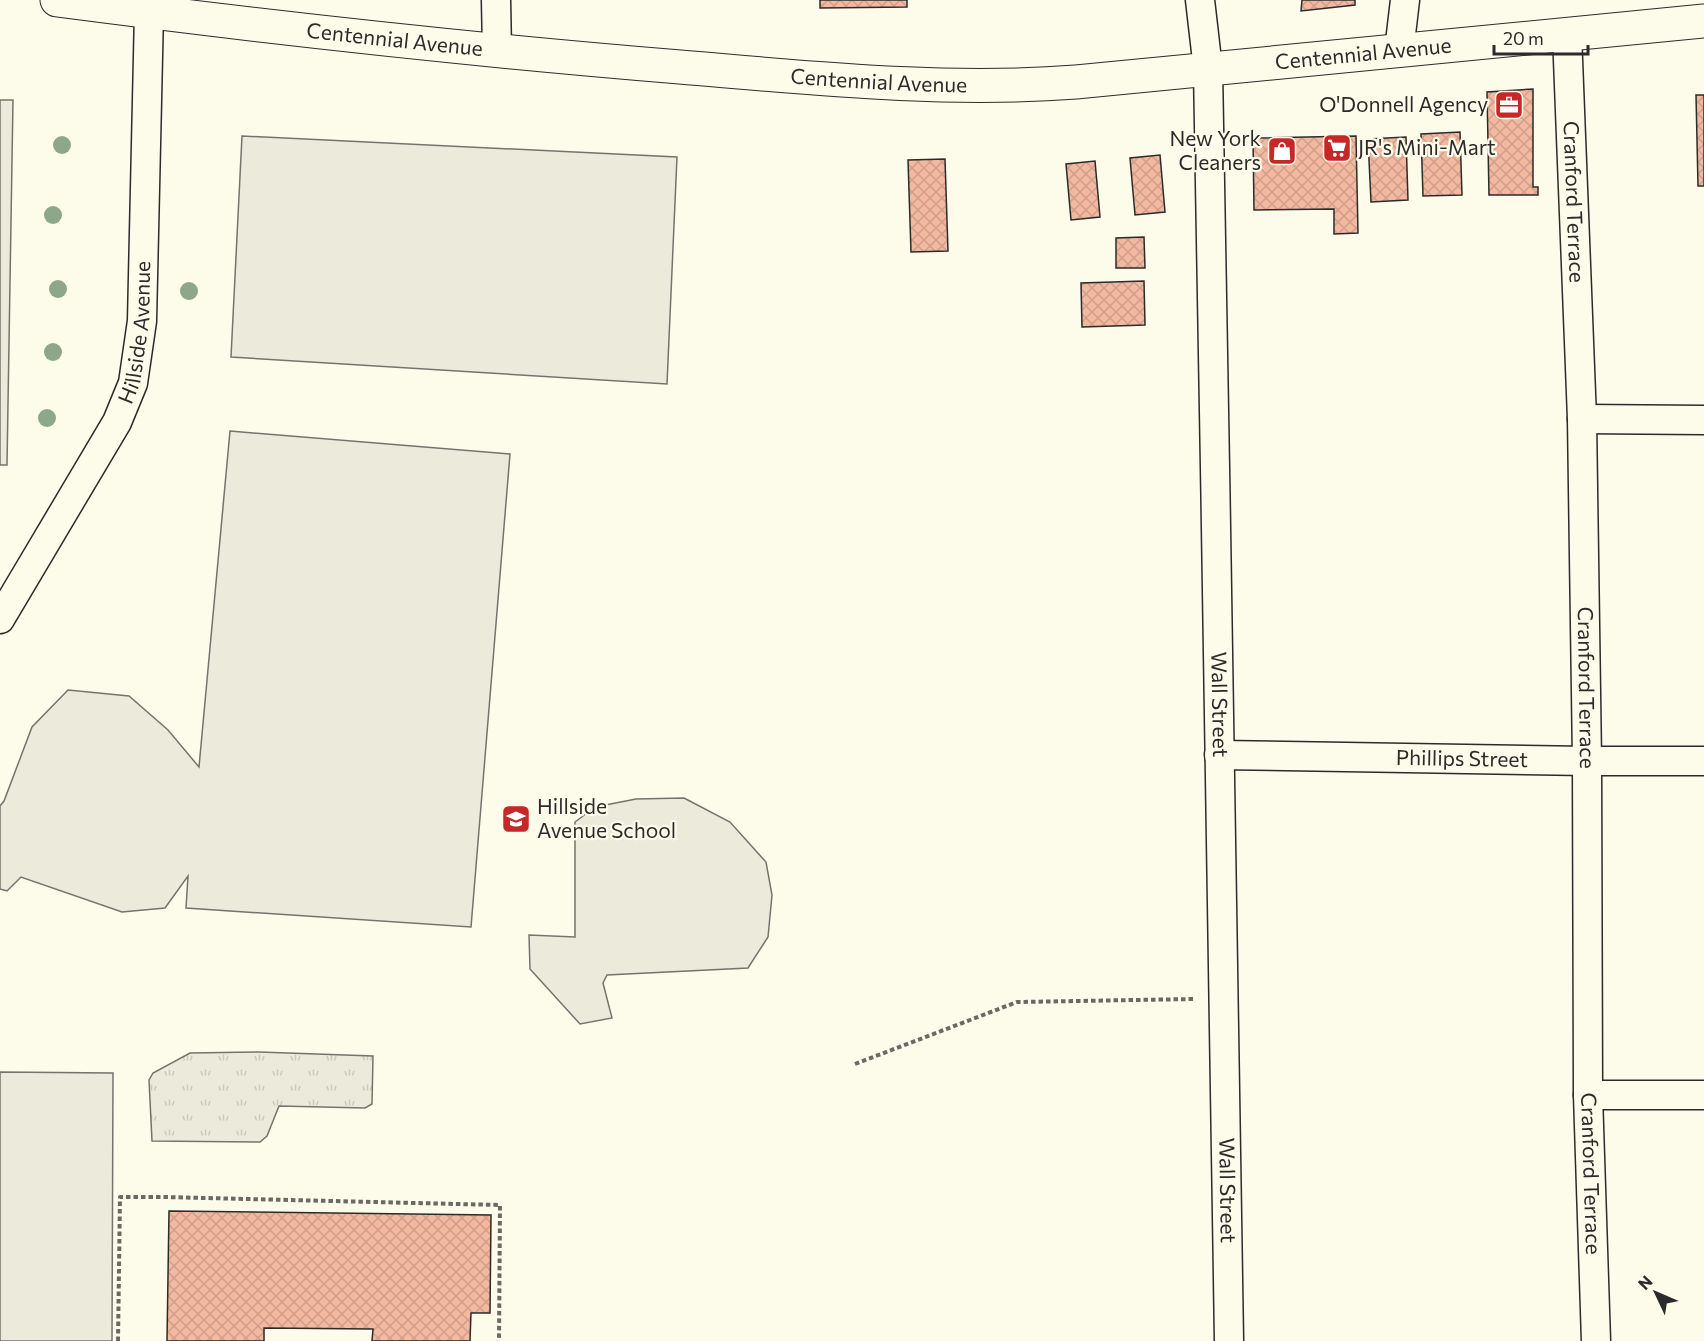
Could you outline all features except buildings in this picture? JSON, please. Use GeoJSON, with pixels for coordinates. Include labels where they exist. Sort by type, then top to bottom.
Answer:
{"type":"FeatureCollection","features":[{"type":"Feature","properties":{"kind":"street","name":"Centennial Avenue"},"geometry":{"type":"LineString","coordinates":[[57,0],[496,51],[850,81],[945,85],[1034,85],[1704,21]]}},
{"type":"Feature","properties":{"kind":"street"},"geometry":{"type":"LineString","coordinates":[[496,0],[496,51]]}},
{"type":"Feature","properties":{"kind":"street","name":"Wall Street"},"geometry":{"type":"LineString","coordinates":[[1200,0],[1208,69],[1229,1341]]}},
{"type":"Feature","properties":{"kind":"street"},"geometry":{"type":"LineString","coordinates":[[1400,51],[1405,0]]}},
{"type":"Feature","properties":{"kind":"street","name":"Hillside Avenue"},"geometry":{"type":"LineString","coordinates":[[0,619],[117,422],[133,383],[142,321],[149,12]]}},
{"type":"Feature","properties":{"kind":"street","name":"Cranford Terrace"},"geometry":{"type":"LineString","coordinates":[[1567,34],[1582,419],[1587,761],[1588,1095],[1596,1341]]}},
{"type":"Feature","properties":{"kind":"street"},"geometry":{"type":"LineString","coordinates":[[1582,419],[1704,420]]}},
{"type":"Feature","properties":{"kind":"street","name":"Phillips Street"},"geometry":{"type":"LineString","coordinates":[[1219,755],[1704,761]]}},
{"type":"Feature","properties":{"kind":"street"},"geometry":{"type":"LineString","coordinates":[[1588,1095],[1704,1095]]}},
{"type":"Feature","properties":{"kind":"path"},"geometry":{"type":"LineString","coordinates":[[855,1064],[1017,1002],[1225,999]]}},
{"type":"Feature","properties":{"kind":"path"},"geometry":{"type":"LineString","coordinates":[[118,1341],[120,1197],[163,1197],[500,1205],[499,1341]]}},
{"type":"Feature","properties":{"kind":"green space"},"geometry":{"type":"Polygon","coordinates":[[[0,100],[13,100],[7,465],[0,465],[0,100]]]}},
{"type":"Feature","properties":{"kind":"green space"},"geometry":{"type":"Polygon","coordinates":[[[242,136],[677,157],[667,384],[231,357],[242,136]]]}},
{"type":"Feature","properties":{"kind":"green space"},"geometry":{"type":"Polygon","coordinates":[[[230,431],[510,454],[471,927],[186,908],[188,876],[165,908],[122,912],[21,877],[7,891],[0,889],[0,806],[4,801],[32,727],[68,690],[129,696],[168,730],[199,767],[230,431]]]}},
{"type":"Feature","properties":{"kind":"green space"},"geometry":{"type":"Polygon","coordinates":[[[684,798],[730,822],[766,862],[772,895],[768,937],[748,968],[607,975],[603,983],[612,1018],[580,1024],[530,969],[529,935],[575,937],[575,822],[595,807],[636,799],[684,798]]]}},
{"type":"Feature","properties":{"kind":"green space"},"geometry":{"type":"Polygon","coordinates":[[[259,1052],[373,1056],[372,1104],[365,1108],[279,1106],[267,1136],[260,1142],[152,1141],[149,1080],[153,1073],[190,1053],[259,1052]]]}},
{"type":"Feature","properties":{"kind":"shaded area"},"geometry":{"type":"Polygon","coordinates":[[[0,1072],[113,1073],[112,1341],[0,1341],[0,1072]]]}},
{"type":"Feature","properties":{"kind":"place","name":"O'Donnell Agency"},"geometry":{"type":"Point","coordinates":[1509,105]}},
{"type":"Feature","properties":{"kind":"place","name":"JR's Mini-Mart"},"geometry":{"type":"Point","coordinates":[1337,148]}},
{"type":"Feature","properties":{"kind":"place","name":"New York Cleaners"},"geometry":{"type":"Point","coordinates":[1282,151]}},
{"type":"Feature","properties":{"kind":"place","name":"Hillside Avenue School"},"geometry":{"type":"Point","coordinates":[516,819]}}]}
